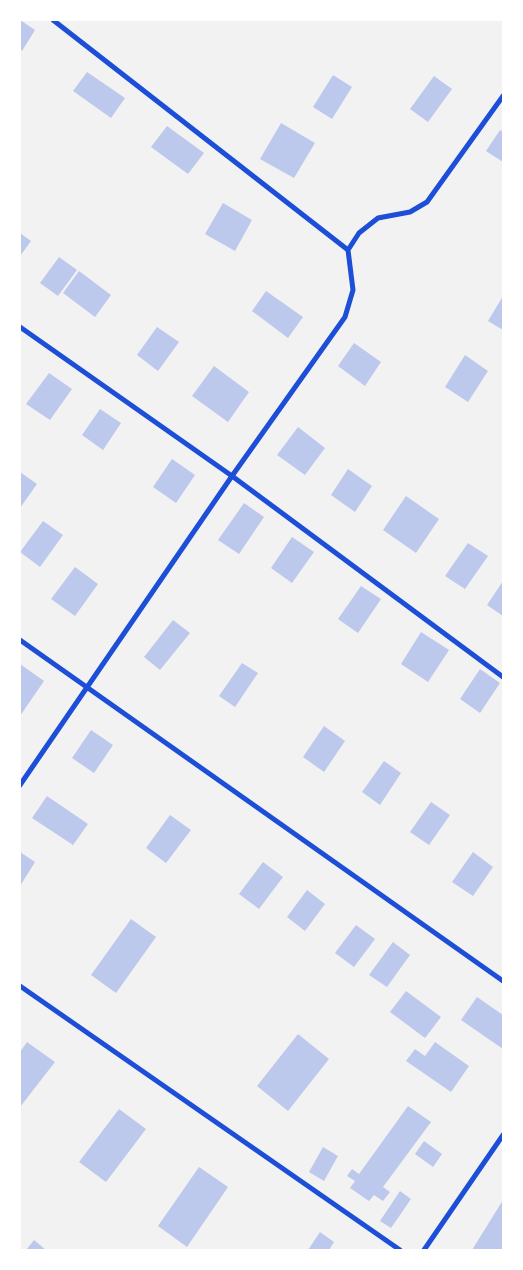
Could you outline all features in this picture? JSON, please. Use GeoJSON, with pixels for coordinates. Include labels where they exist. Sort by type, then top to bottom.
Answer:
{"type":"FeatureCollection","features":[{"type":"Feature","properties":{"kind":"street"},"geometry":{"type":"LineString","coordinates":[[53,20],[348,250]]}},
{"type":"Feature","properties":{"kind":"street"},"geometry":{"type":"LineString","coordinates":[[20,785],[232,476],[345,317],[353,290],[348,250],[359,234],[378,218],[410,212],[428,202],[503,96]]}},
{"type":"Feature","properties":{"kind":"street"},"geometry":{"type":"LineString","coordinates":[[20,327],[232,476],[503,677]]}},
{"type":"Feature","properties":{"kind":"street"},"geometry":{"type":"LineString","coordinates":[[20,640],[503,981]]}},
{"type":"Feature","properties":{"kind":"street"},"geometry":{"type":"LineString","coordinates":[[20,986],[400,1250]]}},
{"type":"Feature","properties":{"kind":"street"},"geometry":{"type":"LineString","coordinates":[[424,1250],[503,1135]]}},
{"type":"Feature","properties":{"kind":"building"},"geometry":{"type":"Polygon","coordinates":[[[20,20],[35,30],[22,51],[20,49],[20,20]]]}},
{"type":"Feature","properties":{"kind":"building"},"geometry":{"type":"Polygon","coordinates":[[[87,72],[125,98],[111,118],[73,91],[87,72]]]}},
{"type":"Feature","properties":{"kind":"building"},"geometry":{"type":"Polygon","coordinates":[[[333,75],[352,87],[332,119],[313,107],[333,75]]]}},
{"type":"Feature","properties":{"kind":"building"},"geometry":{"type":"Polygon","coordinates":[[[434,76],[452,89],[428,122],[410,109],[434,76]]]}},
{"type":"Feature","properties":{"kind":"building"},"geometry":{"type":"Polygon","coordinates":[[[281,123],[315,143],[294,178],[260,159],[281,123]]]}},
{"type":"Feature","properties":{"kind":"building"},"geometry":{"type":"Polygon","coordinates":[[[167,126],[204,153],[188,174],[151,147],[167,126]]]}},
{"type":"Feature","properties":{"kind":"building"},"geometry":{"type":"Polygon","coordinates":[[[500,130],[503,132],[503,162],[486,151],[500,130]]]}},
{"type":"Feature","properties":{"kind":"building"},"geometry":{"type":"Polygon","coordinates":[[[223,203],[252,220],[235,251],[205,234],[223,203]]]}},
{"type":"Feature","properties":{"kind":"building"},"geometry":{"type":"Polygon","coordinates":[[[20,233],[31,241],[20,256],[20,233]]]}},
{"type":"Feature","properties":{"kind":"building"},"geometry":{"type":"Polygon","coordinates":[[[59,257],[77,270],[58,296],[40,283],[59,257]]]}},
{"type":"Feature","properties":{"kind":"building"},"geometry":{"type":"Polygon","coordinates":[[[79,271],[111,295],[95,317],[63,293],[79,271]]]}},
{"type":"Feature","properties":{"kind":"building"},"geometry":{"type":"Polygon","coordinates":[[[266,291],[303,317],[288,338],[252,311],[266,291]]]}},
{"type":"Feature","properties":{"kind":"building"},"geometry":{"type":"Polygon","coordinates":[[[503,296],[503,330],[488,321],[503,296]]]}},
{"type":"Feature","properties":{"kind":"building"},"geometry":{"type":"Polygon","coordinates":[[[157,327],[179,342],[158,371],[137,355],[157,327]]]}},
{"type":"Feature","properties":{"kind":"building"},"geometry":{"type":"Polygon","coordinates":[[[354,343],[381,362],[365,386],[338,366],[354,343]]]}},
{"type":"Feature","properties":{"kind":"building"},"geometry":{"type":"Polygon","coordinates":[[[465,355],[488,371],[468,402],[445,387],[465,355]]]}},
{"type":"Feature","properties":{"kind":"building"},"geometry":{"type":"Polygon","coordinates":[[[214,366],[249,392],[228,422],[192,396],[214,366]]]}},
{"type":"Feature","properties":{"kind":"building"},"geometry":{"type":"Polygon","coordinates":[[[49,373],[72,389],[50,420],[26,404],[49,373]]]}},
{"type":"Feature","properties":{"kind":"building"},"geometry":{"type":"Polygon","coordinates":[[[100,409],[121,423],[103,450],[82,435],[100,409]]]}},
{"type":"Feature","properties":{"kind":"building"},"geometry":{"type":"Polygon","coordinates":[[[298,427],[325,448],[305,475],[277,455],[298,427]]]}},
{"type":"Feature","properties":{"kind":"building"},"geometry":{"type":"Polygon","coordinates":[[[172,459],[195,475],[176,503],[153,487],[172,459]]]}},
{"type":"Feature","properties":{"kind":"building"},"geometry":{"type":"Polygon","coordinates":[[[348,469],[372,486],[355,512],[331,495],[348,469]]]}},
{"type":"Feature","properties":{"kind":"building"},"geometry":{"type":"Polygon","coordinates":[[[20,472],[37,484],[20,508],[20,472]]]}},
{"type":"Feature","properties":{"kind":"building"},"geometry":{"type":"Polygon","coordinates":[[[406,496],[439,519],[416,553],[383,530],[406,496]]]}},
{"type":"Feature","properties":{"kind":"building"},"geometry":{"type":"Polygon","coordinates":[[[244,503],[264,517],[239,554],[218,540],[244,503]]]}},
{"type":"Feature","properties":{"kind":"building"},"geometry":{"type":"Polygon","coordinates":[[[43,521],[63,535],[40,567],[20,552],[43,521]]]}},
{"type":"Feature","properties":{"kind":"building"},"geometry":{"type":"Polygon","coordinates":[[[292,537],[314,552],[292,583],[271,568],[292,537]]]}},
{"type":"Feature","properties":{"kind":"building"},"geometry":{"type":"Polygon","coordinates":[[[468,543],[488,556],[465,589],[445,576],[468,543]]]}},
{"type":"Feature","properties":{"kind":"building"},"geometry":{"type":"Polygon","coordinates":[[[75,567],[98,584],[75,616],[51,599],[75,567]]]}},
{"type":"Feature","properties":{"kind":"building"},"geometry":{"type":"Polygon","coordinates":[[[503,581],[503,616],[487,605],[503,581]]]}},
{"type":"Feature","properties":{"kind":"building"},"geometry":{"type":"Polygon","coordinates":[[[361,586],[381,599],[358,633],[338,619],[361,586]]]}},
{"type":"Feature","properties":{"kind":"building"},"geometry":{"type":"Polygon","coordinates":[[[173,620],[190,633],[160,670],[144,657],[173,620]]]}},
{"type":"Feature","properties":{"kind":"building"},"geometry":{"type":"Polygon","coordinates":[[[421,632],[449,650],[428,682],[401,664],[421,632]]]}},
{"type":"Feature","properties":{"kind":"building"},"geometry":{"type":"Polygon","coordinates":[[[242,663],[258,673],[235,707],[219,696],[242,663]]]}},
{"type":"Feature","properties":{"kind":"building"},"geometry":{"type":"Polygon","coordinates":[[[20,664],[44,681],[20,716],[20,664]]]}},
{"type":"Feature","properties":{"kind":"building"},"geometry":{"type":"Polygon","coordinates":[[[480,669],[500,683],[480,713],[460,699],[480,669]]]}},
{"type":"Feature","properties":{"kind":"building"},"geometry":{"type":"Polygon","coordinates":[[[324,726],[345,741],[324,772],[303,757],[324,726]]]}},
{"type":"Feature","properties":{"kind":"building"},"geometry":{"type":"Polygon","coordinates":[[[91,730],[113,745],[94,773],[72,758],[91,730]]]}},
{"type":"Feature","properties":{"kind":"building"},"geometry":{"type":"Polygon","coordinates":[[[384,761],[401,773],[380,805],[362,792],[384,761]]]}},
{"type":"Feature","properties":{"kind":"building"},"geometry":{"type":"Polygon","coordinates":[[[47,796],[88,824],[73,845],[32,818],[47,796]]]}},
{"type":"Feature","properties":{"kind":"building"},"geometry":{"type":"Polygon","coordinates":[[[431,802],[450,815],[429,845],[410,832],[431,802]]]}},
{"type":"Feature","properties":{"kind":"building"},"geometry":{"type":"Polygon","coordinates":[[[170,815],[191,830],[166,863],[146,848],[170,815]]]}},
{"type":"Feature","properties":{"kind":"building"},"geometry":{"type":"Polygon","coordinates":[[[20,852],[35,862],[20,886],[20,852]]]}},
{"type":"Feature","properties":{"kind":"building"},"geometry":{"type":"Polygon","coordinates":[[[473,852],[493,867],[473,896],[452,882],[473,852]]]}},
{"type":"Feature","properties":{"kind":"building"},"geometry":{"type":"Polygon","coordinates":[[[263,862],[283,877],[259,909],[239,894],[263,862]]]}},
{"type":"Feature","properties":{"kind":"building"},"geometry":{"type":"Polygon","coordinates":[[[307,890],[325,904],[305,931],[287,917],[307,890]]]}},
{"type":"Feature","properties":{"kind":"building"},"geometry":{"type":"Polygon","coordinates":[[[131,919],[156,937],[116,993],[91,975],[131,919]]]}},
{"type":"Feature","properties":{"kind":"building"},"geometry":{"type":"Polygon","coordinates":[[[356,925],[375,939],[354,967],[335,953],[356,925]]]}},
{"type":"Feature","properties":{"kind":"building"},"geometry":{"type":"Polygon","coordinates":[[[393,942],[410,955],[387,987],[369,975],[393,942]]]}},
{"type":"Feature","properties":{"kind":"building"},"geometry":{"type":"Polygon","coordinates":[[[406,991],[441,1017],[425,1038],[390,1012],[406,991]]]}},
{"type":"Feature","properties":{"kind":"building"},"geometry":{"type":"Polygon","coordinates":[[[477,997],[503,1015],[503,1049],[461,1020],[477,997]]]}},
{"type":"Feature","properties":{"kind":"building"},"geometry":{"type":"Polygon","coordinates":[[[298,1034],[329,1059],[288,1111],[257,1086],[298,1034]]]}},
{"type":"Feature","properties":{"kind":"building"},"geometry":{"type":"Polygon","coordinates":[[[27,1042],[55,1062],[20,1107],[20,1052],[27,1042]]]}},
{"type":"Feature","properties":{"kind":"building"},"geometry":{"type":"Polygon","coordinates":[[[435,1042],[469,1066],[451,1092],[406,1061],[415,1049],[425,1056],[435,1042]]]}},
{"type":"Feature","properties":{"kind":"building"},"geometry":{"type":"Polygon","coordinates":[[[408,1106],[431,1122],[383,1187],[390,1192],[383,1201],[374,1195],[369,1201],[350,1188],[355,1181],[347,1176],[352,1169],[359,1174],[408,1106]]]}},
{"type":"Feature","properties":{"kind":"building"},"geometry":{"type":"Polygon","coordinates":[[[119,1109],[146,1129],[106,1182],[79,1162],[119,1109]]]}},
{"type":"Feature","properties":{"kind":"building"},"geometry":{"type":"Polygon","coordinates":[[[424,1141],[442,1154],[433,1167],[415,1154],[424,1141]]]}},
{"type":"Feature","properties":{"kind":"building"},"geometry":{"type":"Polygon","coordinates":[[[323,1147],[338,1156],[324,1181],[309,1172],[323,1147]]]}},
{"type":"Feature","properties":{"kind":"building"},"geometry":{"type":"Polygon","coordinates":[[[199,1167],[228,1187],[187,1247],[158,1226],[199,1167]]]}},
{"type":"Feature","properties":{"kind":"building"},"geometry":{"type":"Polygon","coordinates":[[[400,1191],[411,1199],[391,1228],[380,1221],[400,1191]]]}},
{"type":"Feature","properties":{"kind":"building"},"geometry":{"type":"Polygon","coordinates":[[[503,1200],[503,1250],[472,1250],[503,1200]]]}},
{"type":"Feature","properties":{"kind":"building"},"geometry":{"type":"Polygon","coordinates":[[[320,1232],[334,1242],[329,1250],[308,1250],[320,1232]]]}},
{"type":"Feature","properties":{"kind":"building"},"geometry":{"type":"Polygon","coordinates":[[[34,1240],[46,1250],[26,1250],[34,1240]]]}}]}
